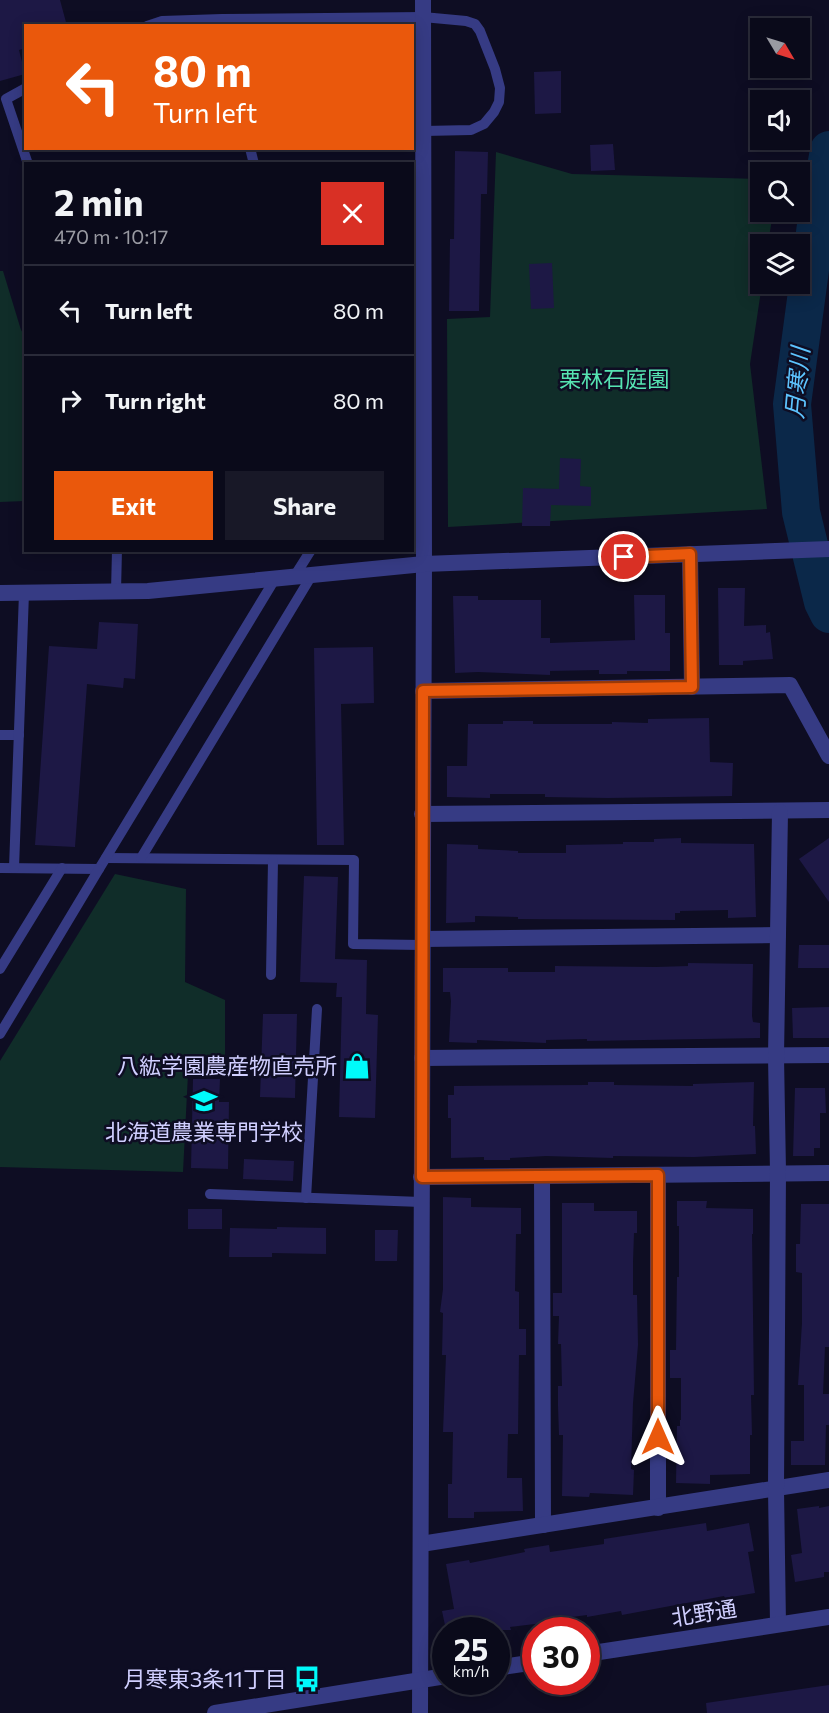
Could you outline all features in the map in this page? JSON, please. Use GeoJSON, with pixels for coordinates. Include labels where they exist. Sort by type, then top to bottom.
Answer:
{"type":"FeatureCollection","features":[{"type":"Feature","properties":{"kind":"street"},"geometry":{"type":"LineString","coordinates":[[420,1713],[424,564],[418,470],[418,328],[419,182],[424,131],[423,8]]}},
{"type":"Feature","properties":{"kind":"street"},"geometry":{"type":"LineString","coordinates":[[0,593],[148,591],[424,564],[829,549]]}},
{"type":"Feature","properties":{"kind":"street"},"geometry":{"type":"LineString","coordinates":[[690,554],[692,687]]}},
{"type":"Feature","properties":{"kind":"street"},"geometry":{"type":"LineString","coordinates":[[423,691],[790,685],[829,756]]}},
{"type":"Feature","properties":{"kind":"street"},"geometry":{"type":"LineString","coordinates":[[422,814],[829,810]]}},
{"type":"Feature","properties":{"kind":"street"},"geometry":{"type":"LineString","coordinates":[[778,1624],[776,1056],[780,812]]}},
{"type":"Feature","properties":{"kind":"street"},"geometry":{"type":"LineString","coordinates":[[423,942],[778,935]]}},
{"type":"Feature","properties":{"kind":"street"},"geometry":{"type":"LineString","coordinates":[[422,1058],[829,1055]]}},
{"type":"Feature","properties":{"kind":"street"},"geometry":{"type":"LineString","coordinates":[[422,1177],[829,1173]]}},
{"type":"Feature","properties":{"kind":"street"},"geometry":{"type":"LineString","coordinates":[[658,1175],[658,1508]]}},
{"type":"Feature","properties":{"kind":"street"},"geometry":{"type":"LineString","coordinates":[[542,1176],[543,1525]]}},
{"type":"Feature","properties":{"kind":"street"},"geometry":{"type":"LineString","coordinates":[[421,1544],[829,1480]]}},
{"type":"Feature","properties":{"kind":"street","name":"北野通"},"geometry":{"type":"LineString","coordinates":[[600,1652],[829,1617]]}},
{"type":"Feature","properties":{"kind":"street"},"geometry":{"type":"LineString","coordinates":[[215,1713],[432,1678]]}},
{"type":"Feature","properties":{"kind":"lane"},"geometry":{"type":"LineString","coordinates":[[153,24],[162,21],[222,22],[423,8],[475,24],[495,69],[500,87],[499,102],[484,124],[471,130],[424,131]]}},
{"type":"Feature","properties":{"kind":"lane"},"geometry":{"type":"LineString","coordinates":[[24,89],[6,99],[27,162]]}},
{"type":"Feature","properties":{"kind":"lane"},"geometry":{"type":"LineString","coordinates":[[116,591],[117,552]]}},
{"type":"Feature","properties":{"kind":"lane"},"geometry":{"type":"LineString","coordinates":[[294,577],[310,552]]}},
{"type":"Feature","properties":{"kind":"lane"},"geometry":{"type":"LineString","coordinates":[[141,858],[312,575]]}},
{"type":"Feature","properties":{"kind":"lane"},"geometry":{"type":"LineString","coordinates":[[0,1034],[275,579]]}},
{"type":"Feature","properties":{"kind":"lane"},"geometry":{"type":"LineString","coordinates":[[14,868],[24,593]]}},
{"type":"Feature","properties":{"kind":"lane"},"geometry":{"type":"LineString","coordinates":[[0,735],[19,735]]}},
{"type":"Feature","properties":{"kind":"lane"},"geometry":{"type":"LineString","coordinates":[[106,858],[354,860],[353,944],[423,942]]}},
{"type":"Feature","properties":{"kind":"lane"},"geometry":{"type":"LineString","coordinates":[[271,975],[273,860]]}},
{"type":"Feature","properties":{"kind":"lane"},"geometry":{"type":"LineString","coordinates":[[0,868],[99,869]]}},
{"type":"Feature","properties":{"kind":"lane"},"geometry":{"type":"LineString","coordinates":[[0,969],[62,868]]}},
{"type":"Feature","properties":{"kind":"lane"},"geometry":{"type":"LineString","coordinates":[[306,1198],[317,1009]]}},
{"type":"Feature","properties":{"kind":"lane"},"geometry":{"type":"LineString","coordinates":[[210,1194],[421,1202]]}},
{"type":"Feature","properties":{"kind":"green space","name":"栗林石庭園"},"geometry":{"type":"Polygon","coordinates":[[[496,152],[572,174],[750,179],[750,222],[771,222],[770,234],[750,234],[750,294],[760,294],[750,364],[767,509],[448,527],[447,319],[490,317],[496,152]]]}},
{"type":"Feature","properties":{"kind":"green space"},"geometry":{"type":"Polygon","coordinates":[[[0,271],[3,271],[24,334],[24,501],[0,502],[0,271]]]}},
{"type":"Feature","properties":{"kind":"green space"},"geometry":{"type":"Polygon","coordinates":[[[115,874],[186,889],[185,982],[225,1000],[225,1073],[188,1074],[183,1172],[0,1167],[0,1061],[115,874]]]}},
{"type":"Feature","properties":{"kind":"building"},"geometry":{"type":"Polygon","coordinates":[[[0,0],[60,0],[66,24],[24,24],[24,49],[19,50],[24,74],[0,81],[0,0]]]}},
{"type":"Feature","properties":{"kind":"building"},"geometry":{"type":"Polygon","coordinates":[[[561,71],[561,113],[535,114],[534,72],[561,71]]]}},
{"type":"Feature","properties":{"kind":"building"},"geometry":{"type":"Polygon","coordinates":[[[613,144],[615,170],[591,171],[590,145],[613,144]]]}},
{"type":"Feature","properties":{"kind":"building"},"geometry":{"type":"Polygon","coordinates":[[[455,151],[488,152],[487,194],[481,194],[479,311],[449,311],[450,239],[454,239],[455,151]]]}},
{"type":"Feature","properties":{"kind":"building"},"geometry":{"type":"Polygon","coordinates":[[[552,263],[554,308],[531,309],[529,264],[552,263]]]}},
{"type":"Feature","properties":{"kind":"building"},"geometry":{"type":"Polygon","coordinates":[[[560,458],[581,459],[580,486],[591,487],[591,506],[551,505],[550,526],[522,526],[523,488],[559,489],[560,458]]]}},
{"type":"Feature","properties":{"kind":"building"},"geometry":{"type":"Polygon","coordinates":[[[718,588],[745,588],[744,626],[766,625],[766,633],[770,632],[773,659],[743,661],[743,665],[719,665],[718,588]]]}},
{"type":"Feature","properties":{"kind":"building"},"geometry":{"type":"Polygon","coordinates":[[[634,595],[665,595],[665,633],[670,633],[670,671],[627,671],[627,674],[599,674],[599,670],[550,671],[550,675],[455,673],[453,596],[478,596],[478,600],[541,600],[541,638],[550,638],[550,643],[635,640],[634,595]]]}},
{"type":"Feature","properties":{"kind":"building"},"geometry":{"type":"Polygon","coordinates":[[[99,622],[138,624],[135,679],[124,678],[123,688],[87,684],[75,847],[35,845],[49,646],[97,649],[99,622]]]}},
{"type":"Feature","properties":{"kind":"building"},"geometry":{"type":"Polygon","coordinates":[[[373,647],[374,703],[341,704],[344,845],[317,845],[314,648],[373,647]]]}},
{"type":"Feature","properties":{"kind":"building"},"geometry":{"type":"Polygon","coordinates":[[[709,718],[710,762],[733,763],[732,796],[608,798],[545,797],[545,794],[490,794],[490,798],[447,797],[447,766],[467,766],[468,724],[533,721],[533,724],[612,724],[612,722],[648,723],[648,719],[709,718]]]}},
{"type":"Feature","properties":{"kind":"building"},"geometry":{"type":"Polygon","coordinates":[[[681,838],[681,843],[754,844],[756,917],[728,918],[728,910],[680,911],[680,913],[675,913],[675,920],[518,919],[518,917],[475,916],[475,922],[446,923],[447,844],[478,845],[478,849],[518,851],[518,853],[566,853],[566,845],[623,844],[623,842],[654,842],[654,839],[681,838]]]}},
{"type":"Feature","properties":{"kind":"building"},"geometry":{"type":"Polygon","coordinates":[[[829,838],[829,902],[799,859],[829,838]]]}},
{"type":"Feature","properties":{"kind":"building"},"geometry":{"type":"Polygon","coordinates":[[[304,876],[338,877],[335,959],[367,960],[366,1014],[378,1015],[375,1118],[339,1117],[342,997],[336,997],[337,983],[300,982],[304,876]]]}},
{"type":"Feature","properties":{"kind":"building"},"geometry":{"type":"Polygon","coordinates":[[[799,945],[829,945],[829,968],[798,968],[799,945]]]}},
{"type":"Feature","properties":{"kind":"building"},"geometry":{"type":"Polygon","coordinates":[[[688,963],[753,964],[752,1016],[753,1022],[760,1023],[760,1038],[587,1041],[587,1039],[546,1040],[546,1043],[477,1040],[477,1043],[449,1042],[451,1001],[450,992],[443,992],[443,968],[508,968],[508,972],[555,972],[555,966],[656,967],[688,966],[688,963]]]}},
{"type":"Feature","properties":{"kind":"building"},"geometry":{"type":"Polygon","coordinates":[[[829,1007],[829,1038],[793,1038],[792,1008],[829,1007]]]}},
{"type":"Feature","properties":{"kind":"building"},"geometry":{"type":"Polygon","coordinates":[[[263,1014],[297,1014],[295,1098],[260,1097],[263,1014]]]}},
{"type":"Feature","properties":{"kind":"building"},"geometry":{"type":"Polygon","coordinates":[[[193,1079],[220,1079],[219,1102],[229,1102],[228,1169],[191,1168],[193,1079]]]}},
{"type":"Feature","properties":{"kind":"building"},"geometry":{"type":"Polygon","coordinates":[[[588,1082],[614,1082],[614,1085],[693,1086],[693,1084],[754,1082],[753,1126],[755,1126],[756,1154],[694,1157],[613,1156],[613,1158],[546,1156],[510,1158],[510,1160],[484,1160],[484,1157],[451,1158],[451,1118],[448,1118],[448,1095],[454,1095],[454,1086],[588,1085],[588,1082]]]}},
{"type":"Feature","properties":{"kind":"building"},"geometry":{"type":"Polygon","coordinates":[[[795,1088],[825,1088],[826,1113],[820,1113],[820,1148],[814,1148],[814,1156],[793,1156],[795,1088]]]}},
{"type":"Feature","properties":{"kind":"building"},"geometry":{"type":"Polygon","coordinates":[[[244,1159],[294,1161],[293,1181],[243,1179],[244,1159]]]}},
{"type":"Feature","properties":{"kind":"building"},"geometry":{"type":"Polygon","coordinates":[[[443,1197],[471,1198],[471,1207],[521,1208],[521,1234],[516,1234],[515,1291],[519,1292],[519,1329],[526,1329],[526,1355],[519,1355],[518,1434],[508,1434],[507,1478],[522,1478],[523,1511],[474,1512],[474,1518],[448,1518],[448,1484],[452,1484],[453,1432],[443,1432],[446,1355],[442,1355],[443,1313],[440,1312],[443,1289],[443,1197]]]}},
{"type":"Feature","properties":{"kind":"building"},"geometry":{"type":"Polygon","coordinates":[[[677,1201],[707,1201],[706,1208],[753,1209],[754,1395],[751,1395],[750,1474],[710,1475],[710,1484],[676,1483],[677,1426],[680,1426],[681,1420],[681,1378],[670,1378],[670,1350],[676,1350],[677,1277],[679,1277],[677,1201]]]}},
{"type":"Feature","properties":{"kind":"building"},"geometry":{"type":"Polygon","coordinates":[[[562,1203],[594,1203],[594,1211],[637,1211],[633,1262],[633,1295],[637,1295],[638,1345],[633,1403],[631,1469],[634,1470],[633,1495],[590,1493],[589,1497],[562,1496],[563,1435],[559,1435],[558,1406],[558,1386],[562,1386],[561,1344],[558,1344],[559,1316],[553,1316],[553,1293],[562,1293],[562,1203]]]}},
{"type":"Feature","properties":{"kind":"building"},"geometry":{"type":"Polygon","coordinates":[[[801,1204],[829,1204],[829,1347],[825,1347],[823,1394],[829,1394],[829,1425],[826,1425],[825,1465],[791,1465],[791,1441],[804,1441],[804,1385],[798,1385],[802,1273],[796,1272],[796,1244],[800,1244],[801,1204]]]}},
{"type":"Feature","properties":{"kind":"building"},"geometry":{"type":"Polygon","coordinates":[[[188,1209],[222,1209],[222,1229],[188,1229],[188,1209]]]}},
{"type":"Feature","properties":{"kind":"building"},"geometry":{"type":"Polygon","coordinates":[[[277,1227],[326,1228],[326,1254],[272,1253],[272,1257],[229,1257],[230,1228],[277,1229],[277,1227]]]}},
{"type":"Feature","properties":{"kind":"building"},"geometry":{"type":"Polygon","coordinates":[[[375,1230],[398,1230],[397,1261],[375,1261],[375,1230]]]}},
{"type":"Feature","properties":{"kind":"building"},"geometry":{"type":"Polygon","coordinates":[[[819,1506],[819,1508],[829,1506],[829,1572],[824,1572],[824,1577],[795,1582],[791,1555],[802,1553],[797,1509],[819,1506]]]}},
{"type":"Feature","properties":{"kind":"building"},"geometry":{"type":"Polygon","coordinates":[[[706,1523],[707,1531],[749,1523],[754,1551],[748,1552],[755,1593],[725,1598],[724,1596],[622,1615],[621,1611],[587,1617],[587,1615],[522,1617],[522,1626],[510,1627],[510,1617],[443,1617],[442,1611],[454,1609],[446,1564],[469,1560],[470,1563],[549,1545],[550,1552],[604,1544],[604,1539],[706,1523]]]}},
{"type":"Feature","properties":{"kind":"building"},"geometry":{"type":"Polygon","coordinates":[[[829,1685],[829,1713],[707,1713],[706,1703],[829,1685]]]}},
{"type":"Feature","properties":{"kind":"waterway","name":"月寒川"},"geometry":{"type":"LineString","coordinates":[[829,150],[816,225],[792,404],[801,512],[823,602],[829,614]]}},
{"type":"Feature","properties":{"kind":"place","name":"八紘学園農産物直売所"},"geometry":{"type":"Point","coordinates":[357,1066]}},
{"type":"Feature","properties":{"kind":"place","name":"北海道農業専門学校"},"geometry":{"type":"Point","coordinates":[204,1101]}},
{"type":"Feature","properties":{"kind":"place","name":"月寒東3条11丁目"},"geometry":{"type":"Point","coordinates":[307,1679]}},
{"type":"Feature","properties":{"kind":"route"},"geometry":{"type":"LineString","coordinates":[[624,557],[690,554],[692,687],[423,691],[422,1177],[658,1175],[658,1437]]}}]}
